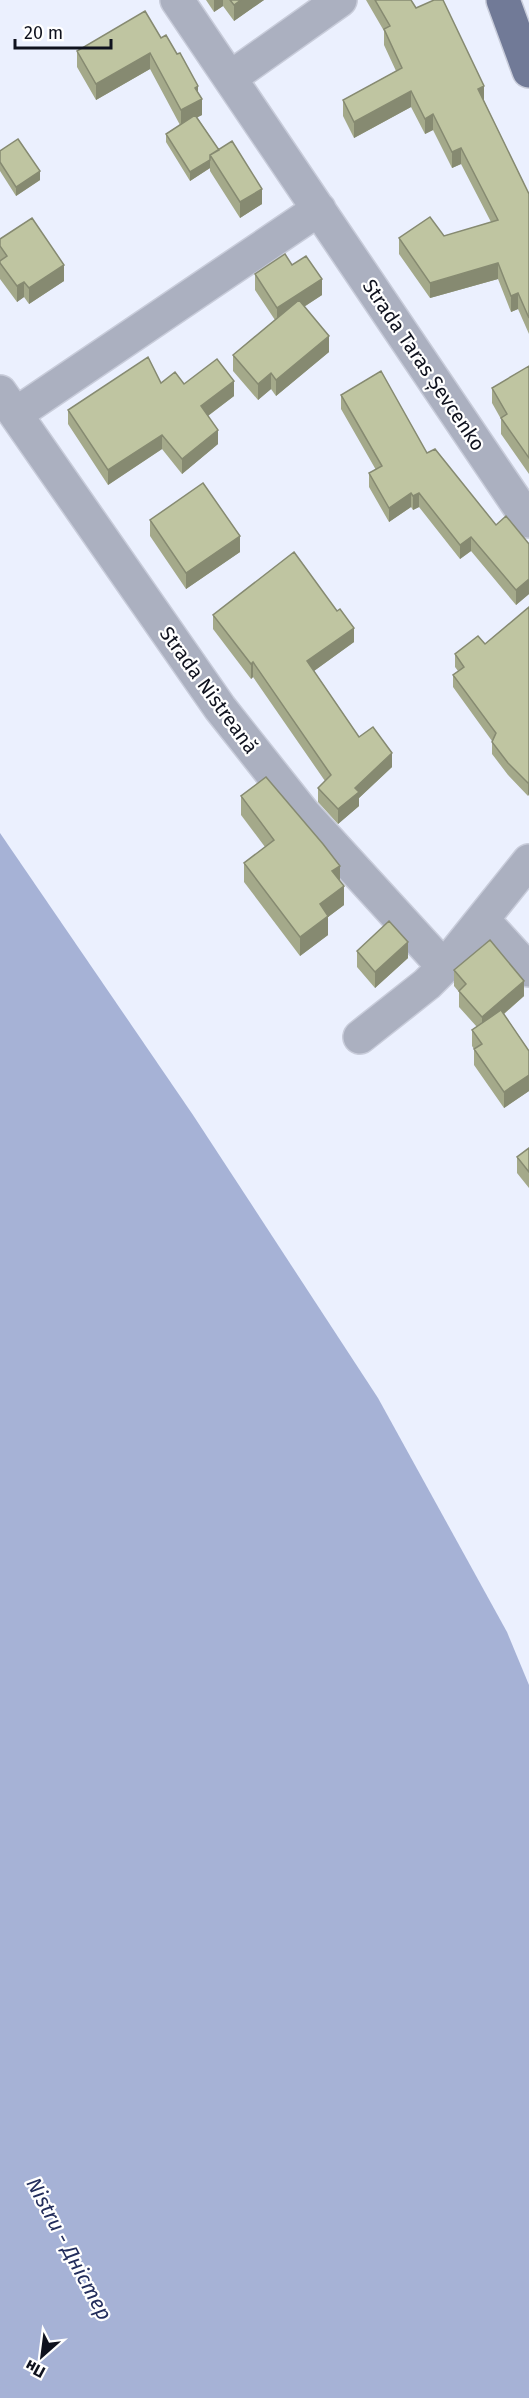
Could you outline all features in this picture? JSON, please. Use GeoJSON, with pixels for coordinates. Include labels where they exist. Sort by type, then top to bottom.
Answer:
{"type":"FeatureCollection","features":[{"type":"Feature","properties":{"kind":"main road"},"geometry":{"type":"LineString","coordinates":[[503,0],[529,71]]}},
{"type":"Feature","properties":{"kind":"street","name":"Strada Taras Șevcenko"},"geometry":{"type":"LineString","coordinates":[[177,0],[529,521]]}},
{"type":"Feature","properties":{"kind":"street"},"geometry":{"type":"LineString","coordinates":[[230,78],[340,0]]}},
{"type":"Feature","properties":{"kind":"street"},"geometry":{"type":"LineString","coordinates":[[8,403],[319,209]]}},
{"type":"Feature","properties":{"kind":"street","name":"Strada Nistreană"},"geometry":{"type":"LineString","coordinates":[[8,403],[214,699],[266,767],[356,873],[444,967]]}},
{"type":"Feature","properties":{"kind":"street"},"geometry":{"type":"LineString","coordinates":[[360,1036],[427,984],[444,967],[529,861]]}},
{"type":"Feature","properties":{"kind":"street"},"geometry":{"type":"LineString","coordinates":[[483,920],[529,970]]}},
{"type":"Feature","properties":{"kind":"water","name":"Nistru - Дністер"},"geometry":{"type":"Polygon","coordinates":[[[0,833],[193,1115],[378,1398],[507,1632],[529,1685],[529,2398],[0,2398],[0,833]]]}},
{"type":"Feature","properties":{"kind":"building"},"geometry":{"type":"Polygon","coordinates":[[[230,0],[241,0],[234,5],[230,0]]]}},
{"type":"Feature","properties":{"kind":"building"},"geometry":{"type":"Polygon","coordinates":[[[375,0],[411,0],[416,8],[434,0],[443,0],[484,86],[478,89],[529,194],[529,318],[518,293],[511,296],[498,263],[430,283],[399,238],[430,217],[444,236],[498,220],[461,148],[452,152],[433,114],[425,119],[411,91],[354,122],[343,100],[402,68],[384,29],[390,26],[375,0]]]}},
{"type":"Feature","properties":{"kind":"building"},"geometry":{"type":"Polygon","coordinates":[[[145,11],[161,38],[166,35],[177,54],[180,53],[198,86],[195,88],[202,99],[181,110],[150,53],[96,84],[77,51],[145,11]]]}},
{"type":"Feature","properties":{"kind":"building"},"geometry":{"type":"Polygon","coordinates":[[[195,115],[219,150],[210,155],[210,160],[190,172],[166,134],[195,115]]]}},
{"type":"Feature","properties":{"kind":"building"},"geometry":{"type":"Polygon","coordinates":[[[18,139],[40,171],[16,187],[0,162],[0,151],[18,139]]]}},
{"type":"Feature","properties":{"kind":"building"},"geometry":{"type":"Polygon","coordinates":[[[232,141],[262,189],[240,202],[210,155],[232,141]]]}},
{"type":"Feature","properties":{"kind":"building"},"geometry":{"type":"Polygon","coordinates":[[[32,218],[64,265],[29,288],[24,282],[17,286],[0,263],[7,256],[0,246],[0,239],[32,218]]]}},
{"type":"Feature","properties":{"kind":"building"},"geometry":{"type":"Polygon","coordinates":[[[285,254],[292,265],[306,256],[322,279],[277,308],[255,274],[285,254]]]}},
{"type":"Feature","properties":{"kind":"building"},"geometry":{"type":"Polygon","coordinates":[[[299,300],[329,336],[276,380],[271,373],[258,384],[233,355],[299,300]]]}},
{"type":"Feature","properties":{"kind":"building"},"geometry":{"type":"Polygon","coordinates":[[[148,357],[161,383],[175,372],[184,384],[217,359],[234,381],[201,406],[218,430],[182,459],[162,435],[108,470],[68,410],[148,357]]]}},
{"type":"Feature","properties":{"kind":"building"},"geometry":{"type":"Polygon","coordinates":[[[529,366],[529,458],[501,418],[507,414],[492,388],[529,366]]]}},
{"type":"Feature","properties":{"kind":"building"},"geometry":{"type":"Polygon","coordinates":[[[381,371],[427,453],[435,449],[496,525],[506,516],[529,544],[529,579],[516,590],[471,537],[460,545],[419,493],[413,496],[411,493],[389,508],[369,473],[382,466],[341,395],[381,371]]]}},
{"type":"Feature","properties":{"kind":"building"},"geometry":{"type":"Polygon","coordinates":[[[203,483],[240,536],[186,573],[150,520],[203,483]]]}},
{"type":"Feature","properties":{"kind":"building"},"geometry":{"type":"Polygon","coordinates":[[[294,552],[337,611],[340,609],[354,628],[307,661],[359,737],[373,727],[392,753],[355,788],[359,792],[338,809],[318,788],[331,775],[253,662],[251,664],[213,615],[294,552]]]}},
{"type":"Feature","properties":{"kind":"building"},"geometry":{"type":"Polygon","coordinates":[[[529,607],[528,783],[508,763],[492,742],[496,733],[453,675],[464,667],[455,654],[478,636],[485,644],[529,607]]]}},
{"type":"Feature","properties":{"kind":"building"},"geometry":{"type":"Polygon","coordinates":[[[266,777],[340,866],[332,871],[344,886],[320,904],[328,916],[300,937],[244,863],[274,840],[241,796],[266,777]]]}},
{"type":"Feature","properties":{"kind":"building"},"geometry":{"type":"Polygon","coordinates":[[[389,921],[408,942],[375,972],[357,951],[389,921]]]}},
{"type":"Feature","properties":{"kind":"building"},"geometry":{"type":"Polygon","coordinates":[[[490,940],[524,981],[482,1017],[459,991],[466,984],[454,970],[490,940]]]}},
{"type":"Feature","properties":{"kind":"building"},"geometry":{"type":"Polygon","coordinates":[[[501,1010],[529,1051],[529,1075],[504,1092],[474,1049],[482,1044],[472,1030],[501,1010]]]}},
{"type":"Feature","properties":{"kind":"building"},"geometry":{"type":"Polygon","coordinates":[[[529,1148],[529,1172],[517,1157],[529,1148]]]}}]}
